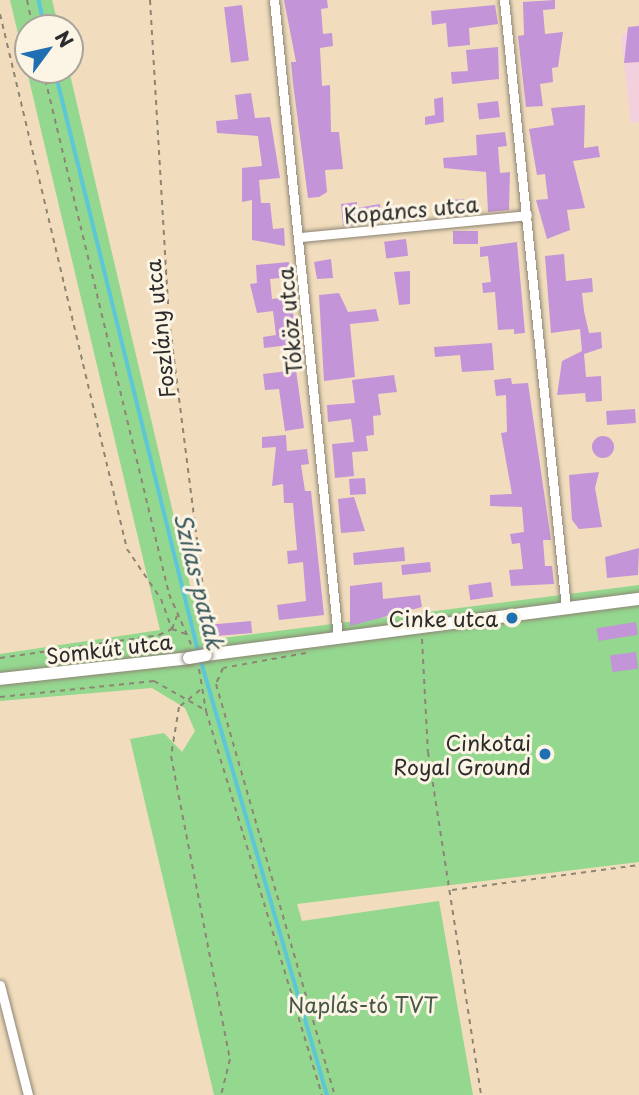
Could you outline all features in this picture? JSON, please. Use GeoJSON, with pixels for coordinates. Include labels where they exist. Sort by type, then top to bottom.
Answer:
{"type":"FeatureCollection","features":[{"type":"Feature","properties":{"kind":"street","name":"Tóköz utca"},"geometry":{"type":"LineString","coordinates":[[274,0],[300,237],[338,638]]}},
{"type":"Feature","properties":{"kind":"street"},"geometry":{"type":"LineString","coordinates":[[504,0],[566,608]]}},
{"type":"Feature","properties":{"kind":"street","name":"Kopáncs utca"},"geometry":{"type":"LineString","coordinates":[[300,237],[527,215]]}},
{"type":"Feature","properties":{"kind":"street","name":"Somkút utca"},"geometry":{"type":"LineString","coordinates":[[0,678],[309,642],[639,599]]}},
{"type":"Feature","properties":{"kind":"street"},"geometry":{"type":"LineString","coordinates":[[0,985],[28,1095]]}},
{"type":"Feature","properties":{"kind":"path","name":"Foszlány utca"},"geometry":{"type":"LineString","coordinates":[[150,0],[169,319],[200,655]]}},
{"type":"Feature","properties":{"kind":"path"},"geometry":{"type":"LineString","coordinates":[[0,15],[127,549],[161,599],[172,629]]}},
{"type":"Feature","properties":{"kind":"path"},"geometry":{"type":"LineString","coordinates":[[46,84],[177,615],[200,655]]}},
{"type":"Feature","properties":{"kind":"path"},"geometry":{"type":"LineString","coordinates":[[172,629],[177,615]]}},
{"type":"Feature","properties":{"kind":"path"},"geometry":{"type":"LineString","coordinates":[[422,627],[428,751],[451,890],[457,966],[481,1095]]}},
{"type":"Feature","properties":{"kind":"path"},"geometry":{"type":"LineString","coordinates":[[0,658],[109,646],[172,629],[187,635]]}},
{"type":"Feature","properties":{"kind":"path"},"geometry":{"type":"LineString","coordinates":[[309,642],[305,656],[223,668],[216,684],[335,1095]]}},
{"type":"Feature","properties":{"kind":"path"},"geometry":{"type":"LineString","coordinates":[[200,671],[206,711],[322,1095]]}},
{"type":"Feature","properties":{"kind":"path"},"geometry":{"type":"LineString","coordinates":[[0,696],[145,681],[188,697],[206,711]]}},
{"type":"Feature","properties":{"kind":"path"},"geometry":{"type":"LineString","coordinates":[[201,689],[188,697],[173,720],[170,756],[230,1059],[221,1095]]}},
{"type":"Feature","properties":{"kind":"path"},"geometry":{"type":"LineString","coordinates":[[451,890],[639,865]]}},
{"type":"Feature","properties":{"kind":"shaded area"},"geometry":{"type":"Polygon","coordinates":[[[639,24],[639,122],[631,123],[621,36],[639,24]]]}},
{"type":"Feature","properties":{"kind":"green space"},"geometry":{"type":"Polygon","coordinates":[[[10,0],[52,0],[56,14],[14,14],[14,17],[10,0]]]}},
{"type":"Feature","properties":{"kind":"green space","name":"Naplás-tó TVT"},"geometry":{"type":"Polygon","coordinates":[[[30,84],[72,84],[194,602],[205,601],[207,640],[639,585],[639,862],[297,904],[302,921],[439,901],[473,1095],[214,1095],[130,739],[164,733],[182,752],[195,731],[185,708],[152,688],[0,701],[0,654],[160,630],[30,84]]]}},
{"type":"Feature","properties":{"kind":"building"},"geometry":{"type":"Polygon","coordinates":[[[284,0],[327,0],[328,8],[321,9],[323,34],[332,33],[333,46],[320,48],[322,86],[330,85],[331,132],[339,132],[343,169],[325,170],[327,192],[319,197],[308,198],[291,62],[296,62],[284,0]]]}},
{"type":"Feature","properties":{"kind":"building"},"geometry":{"type":"Polygon","coordinates":[[[555,0],[555,9],[543,10],[545,34],[563,32],[558,67],[552,68],[553,82],[540,84],[543,106],[526,107],[518,36],[524,35],[523,2],[555,0]]]}},
{"type":"Feature","properties":{"kind":"building"},"geometry":{"type":"Polygon","coordinates":[[[242,5],[249,61],[231,63],[224,7],[242,5]]]}},
{"type":"Feature","properties":{"kind":"building"},"geometry":{"type":"Polygon","coordinates":[[[495,5],[498,24],[469,28],[470,45],[448,47],[446,23],[432,25],[431,11],[495,5]]]}},
{"type":"Feature","properties":{"kind":"building"},"geometry":{"type":"Polygon","coordinates":[[[639,26],[639,62],[624,63],[628,27],[639,26]]]}},
{"type":"Feature","properties":{"kind":"building"},"geometry":{"type":"Polygon","coordinates":[[[498,47],[499,79],[452,84],[451,72],[468,71],[466,50],[498,47]]]}},
{"type":"Feature","properties":{"kind":"building"},"geometry":{"type":"Polygon","coordinates":[[[251,93],[255,118],[270,117],[280,178],[259,180],[261,203],[270,203],[273,229],[284,228],[285,246],[252,240],[252,200],[242,202],[242,168],[262,166],[258,136],[217,133],[216,121],[238,119],[235,95],[251,93]]]}},
{"type":"Feature","properties":{"kind":"building"},"geometry":{"type":"Polygon","coordinates":[[[443,97],[444,122],[425,125],[425,117],[435,115],[434,99],[443,97]]]}},
{"type":"Feature","properties":{"kind":"building"},"geometry":{"type":"Polygon","coordinates":[[[498,101],[500,117],[479,119],[477,104],[498,101]]]}},
{"type":"Feature","properties":{"kind":"building"},"geometry":{"type":"Polygon","coordinates":[[[585,105],[584,148],[598,146],[600,157],[573,161],[585,208],[567,210],[570,230],[547,239],[536,200],[548,199],[545,174],[537,175],[529,129],[554,125],[551,108],[585,105]]]}},
{"type":"Feature","properties":{"kind":"building"},"geometry":{"type":"Polygon","coordinates":[[[505,132],[507,146],[498,147],[500,173],[510,172],[509,210],[488,212],[486,172],[444,168],[443,158],[477,155],[476,135],[505,132]]]}},
{"type":"Feature","properties":{"kind":"building"},"geometry":{"type":"Polygon","coordinates":[[[464,199],[465,214],[447,215],[446,200],[464,199]]]}},
{"type":"Feature","properties":{"kind":"building"},"geometry":{"type":"Polygon","coordinates":[[[357,202],[357,208],[380,204],[381,222],[343,226],[341,204],[357,202]]]}},
{"type":"Feature","properties":{"kind":"building"},"geometry":{"type":"Polygon","coordinates":[[[453,231],[478,231],[478,244],[453,244],[453,231]]]}},
{"type":"Feature","properties":{"kind":"building"},"geometry":{"type":"Polygon","coordinates":[[[406,239],[408,256],[386,259],[384,242],[406,239]]]}},
{"type":"Feature","properties":{"kind":"building"},"geometry":{"type":"Polygon","coordinates":[[[517,242],[525,333],[514,334],[514,329],[498,330],[495,292],[483,293],[482,283],[491,282],[488,256],[480,257],[480,247],[517,242]]]}},
{"type":"Feature","properties":{"kind":"building"},"geometry":{"type":"Polygon","coordinates":[[[564,254],[566,281],[592,278],[593,292],[582,293],[584,311],[589,333],[601,332],[602,348],[584,354],[586,377],[601,376],[602,401],[586,402],[585,393],[557,395],[562,361],[582,351],[580,329],[551,333],[545,256],[564,254]]]}},
{"type":"Feature","properties":{"kind":"building"},"geometry":{"type":"Polygon","coordinates":[[[331,259],[333,278],[317,279],[314,262],[331,259]]]}},
{"type":"Feature","properties":{"kind":"building"},"geometry":{"type":"Polygon","coordinates":[[[289,262],[290,277],[270,279],[272,299],[291,297],[295,328],[287,329],[290,351],[281,352],[281,346],[264,348],[263,337],[276,335],[273,311],[257,313],[250,284],[257,283],[256,265],[289,262]]]}},
{"type":"Feature","properties":{"kind":"building"},"geometry":{"type":"Polygon","coordinates":[[[410,271],[410,304],[399,305],[394,272],[410,271]]]}},
{"type":"Feature","properties":{"kind":"building"},"geometry":{"type":"Polygon","coordinates":[[[339,293],[348,312],[376,309],[379,321],[350,324],[355,377],[324,381],[319,295],[339,293]]]}},
{"type":"Feature","properties":{"kind":"building"},"geometry":{"type":"Polygon","coordinates":[[[492,343],[494,370],[462,372],[460,355],[435,357],[434,347],[492,343]]]}},
{"type":"Feature","properties":{"kind":"building"},"geometry":{"type":"Polygon","coordinates":[[[296,370],[304,428],[285,431],[279,389],[265,390],[263,374],[296,370]]]}},
{"type":"Feature","properties":{"kind":"building"},"geometry":{"type":"Polygon","coordinates":[[[394,375],[397,392],[378,394],[381,415],[373,416],[374,435],[366,436],[368,451],[352,452],[354,476],[335,478],[332,444],[354,442],[351,419],[328,422],[327,405],[355,403],[352,380],[394,375]]]}},
{"type":"Feature","properties":{"kind":"building"},"geometry":{"type":"Polygon","coordinates":[[[511,378],[512,384],[528,383],[551,540],[543,540],[545,566],[552,566],[554,584],[511,586],[509,570],[523,569],[520,543],[512,544],[510,534],[524,532],[522,507],[490,506],[490,495],[512,494],[501,433],[507,432],[506,395],[496,396],[494,380],[511,378]]]}},
{"type":"Feature","properties":{"kind":"building"},"geometry":{"type":"Polygon","coordinates":[[[635,409],[636,423],[607,425],[606,411],[635,409]]]}},
{"type":"Feature","properties":{"kind":"building"},"geometry":{"type":"Polygon","coordinates":[[[286,435],[287,451],[307,449],[309,464],[301,465],[305,491],[311,491],[324,615],[279,620],[277,605],[306,601],[303,562],[288,564],[287,551],[297,550],[293,503],[284,503],[283,484],[272,486],[276,447],[262,448],[262,437],[286,435]]]}},
{"type":"Feature","properties":{"kind":"building"},"geometry":{"type":"Polygon","coordinates":[[[603,436],[611,439],[614,447],[611,455],[603,458],[595,455],[592,447],[595,439],[603,436]]]}},
{"type":"Feature","properties":{"kind":"building"},"geometry":{"type":"Polygon","coordinates":[[[599,472],[595,488],[602,527],[579,529],[572,520],[569,475],[599,472]]]}},
{"type":"Feature","properties":{"kind":"building"},"geometry":{"type":"Polygon","coordinates":[[[365,478],[366,494],[350,495],[349,479],[365,478]]]}},
{"type":"Feature","properties":{"kind":"building"},"geometry":{"type":"Polygon","coordinates":[[[354,497],[365,531],[341,533],[338,499],[354,497]]]}},
{"type":"Feature","properties":{"kind":"building"},"geometry":{"type":"Polygon","coordinates":[[[404,547],[405,561],[354,565],[353,553],[404,547]]]}},
{"type":"Feature","properties":{"kind":"building"},"geometry":{"type":"Polygon","coordinates":[[[639,548],[638,575],[607,578],[605,557],[639,548]]]}},
{"type":"Feature","properties":{"kind":"building"},"geometry":{"type":"Polygon","coordinates":[[[430,562],[431,572],[402,575],[401,565],[430,562]]]}},
{"type":"Feature","properties":{"kind":"building"},"geometry":{"type":"Polygon","coordinates":[[[382,582],[383,599],[420,595],[422,607],[350,626],[350,586],[382,582]]]}},
{"type":"Feature","properties":{"kind":"building"},"geometry":{"type":"Polygon","coordinates":[[[491,582],[493,597],[470,600],[468,585],[491,582]]]}},
{"type":"Feature","properties":{"kind":"building"},"geometry":{"type":"Polygon","coordinates":[[[251,621],[252,633],[210,637],[209,625],[251,621]]]}},
{"type":"Feature","properties":{"kind":"building"},"geometry":{"type":"Polygon","coordinates":[[[636,622],[638,635],[599,641],[596,628],[636,622]]]}},
{"type":"Feature","properties":{"kind":"building"},"geometry":{"type":"Polygon","coordinates":[[[636,652],[638,669],[612,672],[610,655],[636,652]]]}},
{"type":"Feature","properties":{"kind":"waterway","name":"Szilas-patak"},"geometry":{"type":"LineString","coordinates":[[39,0],[42,14]]}},
{"type":"Feature","properties":{"kind":"waterway","name":"Szilas-patak"},"geometry":{"type":"LineString","coordinates":[[58,84],[199,653]]}},
{"type":"Feature","properties":{"kind":"waterway","name":"Szilas-patak"},"geometry":{"type":"LineString","coordinates":[[201,660],[327,1095]]}},
{"type":"Feature","properties":{"kind":"place","name":"Cinke utca"},"geometry":{"type":"Point","coordinates":[512,618]}},
{"type":"Feature","properties":{"kind":"place","name":"Cinkotai Royal Ground"},"geometry":{"type":"Point","coordinates":[545,754]}}]}
